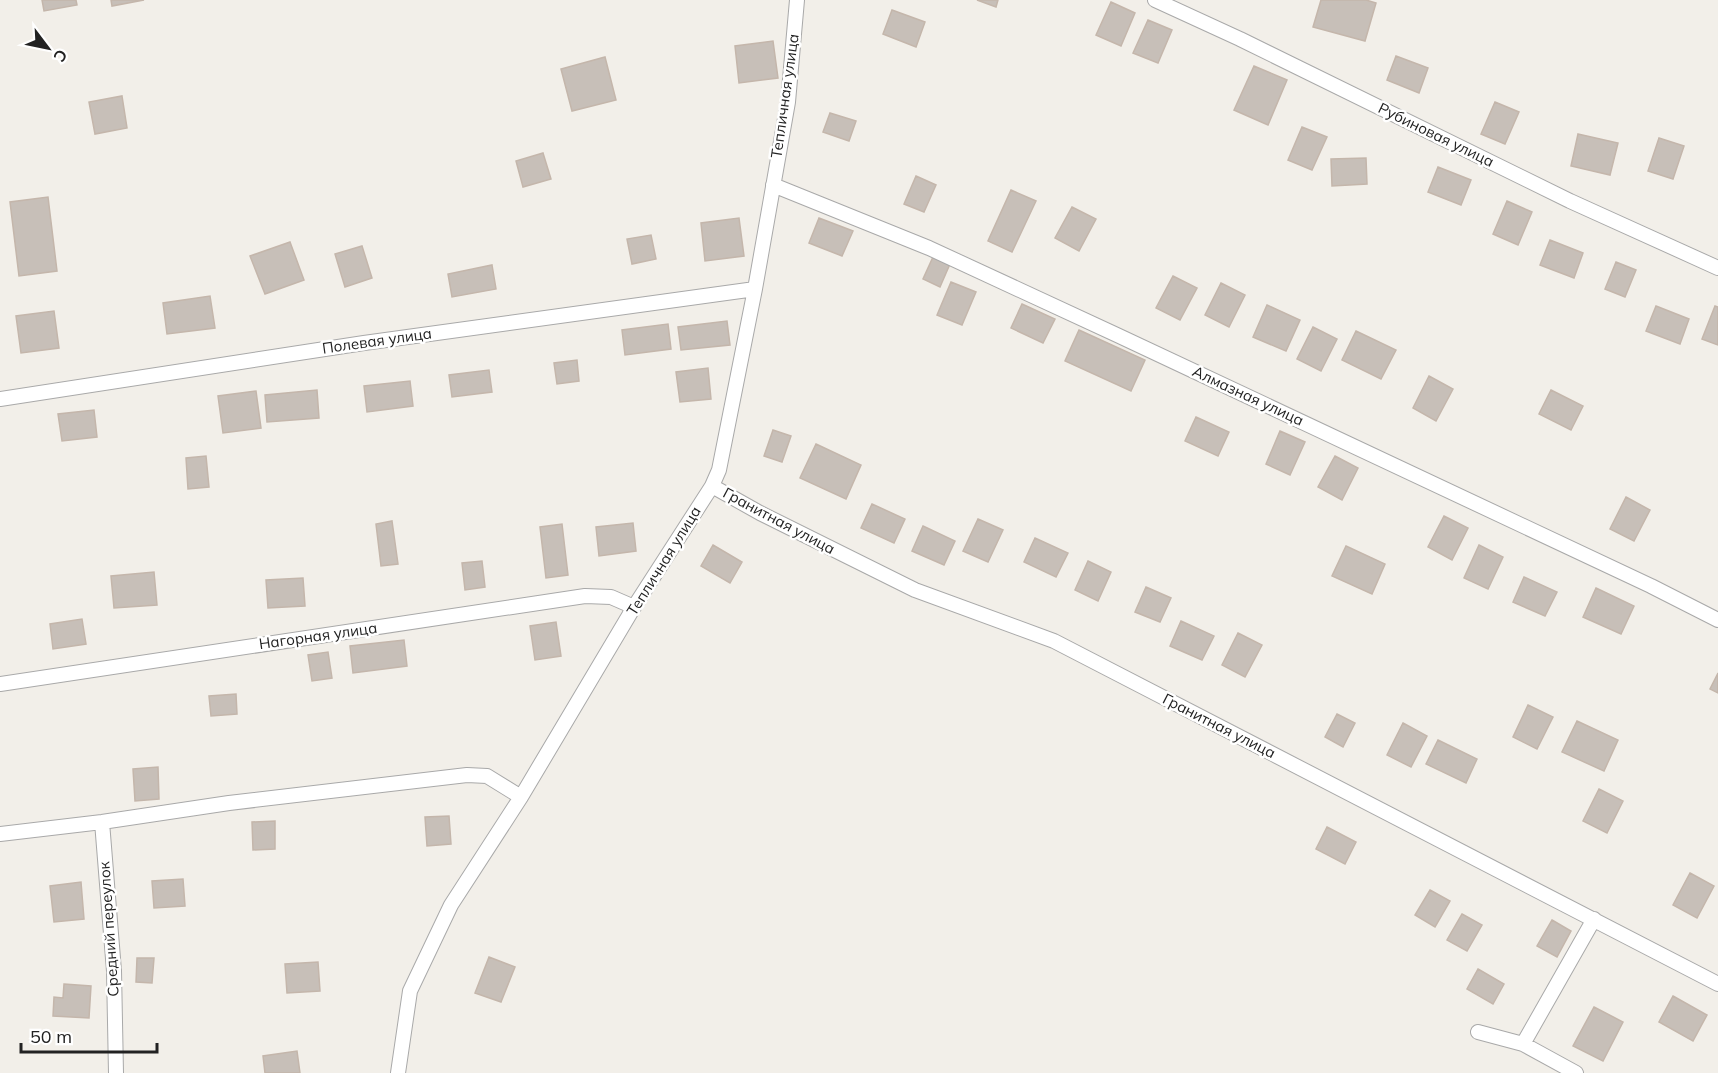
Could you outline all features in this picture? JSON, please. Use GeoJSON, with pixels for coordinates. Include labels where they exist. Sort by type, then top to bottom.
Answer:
{"type":"FeatureCollection","features":[{"type":"Feature","properties":{"kind":"street","name":"Тепличная улица"},"geometry":{"type":"LineString","coordinates":[[398,1073],[410,991],[451,904],[521,797],[634,607],[712,486],[719,470],[755,289],[788,102],[797,0]]}},
{"type":"Feature","properties":{"kind":"street","name":"Рубиновая улица"},"geometry":{"type":"LineString","coordinates":[[1155,0],[1240,39],[1570,201],[1718,268]]}},
{"type":"Feature","properties":{"kind":"street","name":"Алмазная улица"},"geometry":{"type":"LineString","coordinates":[[773,185],[929,248],[1651,586],[1718,620]]}},
{"type":"Feature","properties":{"kind":"street","name":"Полевая улица"},"geometry":{"type":"LineString","coordinates":[[0,399],[364,343],[755,289]]}},
{"type":"Feature","properties":{"kind":"street","name":"Гранитная улица"},"geometry":{"type":"LineString","coordinates":[[712,486],[760,513],[915,590],[1054,641],[1718,984]]}},
{"type":"Feature","properties":{"kind":"street","name":"Нагорная улица"},"geometry":{"type":"LineString","coordinates":[[0,684],[585,596],[611,597],[634,607]]}},
{"type":"Feature","properties":{"kind":"street"},"geometry":{"type":"LineString","coordinates":[[0,834],[229,803],[467,775],[487,776],[521,797]]}},
{"type":"Feature","properties":{"kind":"street","name":"Средний переулок"},"geometry":{"type":"LineString","coordinates":[[102,822],[114,970],[116,1073]]}},
{"type":"Feature","properties":{"kind":"street"},"geometry":{"type":"LineString","coordinates":[[1523,1044],[1594,919]]}},
{"type":"Feature","properties":{"kind":"street"},"geometry":{"type":"LineString","coordinates":[[1478,1032],[1523,1044],[1576,1073]]}},
{"type":"Feature","properties":{"kind":"building"},"geometry":{"type":"Polygon","coordinates":[[[42,0],[76,0],[77,5],[44,11],[42,0]]]}},
{"type":"Feature","properties":{"kind":"building"},"geometry":{"type":"Polygon","coordinates":[[[111,0],[144,0],[112,6],[111,0]]]}},
{"type":"Feature","properties":{"kind":"building"},"geometry":{"type":"Polygon","coordinates":[[[977,0],[998,0],[996,7],[977,0]]]}},
{"type":"Feature","properties":{"kind":"building"},"geometry":{"type":"Polygon","coordinates":[[[1321,0],[1366,0],[1376,3],[1365,41],[1313,27],[1321,0]]]}},
{"type":"Feature","properties":{"kind":"building"},"geometry":{"type":"Polygon","coordinates":[[[1111,2],[1135,13],[1121,46],[1096,35],[1111,2]]]}},
{"type":"Feature","properties":{"kind":"building"},"geometry":{"type":"Polygon","coordinates":[[[892,10],[925,22],[916,47],[883,34],[892,10]]]}},
{"type":"Feature","properties":{"kind":"building"},"geometry":{"type":"Polygon","coordinates":[[[1148,20],[1172,30],[1158,63],[1133,53],[1148,20]]]}},
{"type":"Feature","properties":{"kind":"building"},"geometry":{"type":"Polygon","coordinates":[[[773,41],[778,78],[739,83],[735,46],[773,41]]]}},
{"type":"Feature","properties":{"kind":"building"},"geometry":{"type":"Polygon","coordinates":[[[1396,56],[1428,68],[1419,93],[1387,80],[1396,56]]]}},
{"type":"Feature","properties":{"kind":"building"},"geometry":{"type":"Polygon","coordinates":[[[605,57],[616,100],[572,111],[561,69],[605,57]]]}},
{"type":"Feature","properties":{"kind":"building"},"geometry":{"type":"Polygon","coordinates":[[[1254,66],[1287,80],[1268,125],[1234,110],[1254,66]]]}},
{"type":"Feature","properties":{"kind":"building"},"geometry":{"type":"Polygon","coordinates":[[[122,96],[127,128],[95,134],[89,102],[122,96]]]}},
{"type":"Feature","properties":{"kind":"building"},"geometry":{"type":"Polygon","coordinates":[[[1495,102],[1519,112],[1505,144],[1481,134],[1495,102]]]}},
{"type":"Feature","properties":{"kind":"building"},"geometry":{"type":"Polygon","coordinates":[[[830,113],[856,121],[849,141],[823,132],[830,113]]]}},
{"type":"Feature","properties":{"kind":"building"},"geometry":{"type":"Polygon","coordinates":[[[1302,127],[1327,137],[1312,170],[1288,160],[1302,127]]]}},
{"type":"Feature","properties":{"kind":"building"},"geometry":{"type":"Polygon","coordinates":[[[1578,134],[1618,143],[1610,175],[1571,166],[1578,134]]]}},
{"type":"Feature","properties":{"kind":"building"},"geometry":{"type":"Polygon","coordinates":[[[1659,138],[1684,146],[1673,179],[1648,171],[1659,138]]]}},
{"type":"Feature","properties":{"kind":"building"},"geometry":{"type":"Polygon","coordinates":[[[543,153],[551,179],[523,187],[516,161],[543,153]]]}},
{"type":"Feature","properties":{"kind":"building"},"geometry":{"type":"Polygon","coordinates":[[[1366,158],[1367,184],[1332,186],[1331,159],[1366,158]]]}},
{"type":"Feature","properties":{"kind":"building"},"geometry":{"type":"Polygon","coordinates":[[[1438,167],[1471,180],[1461,205],[1428,192],[1438,167]]]}},
{"type":"Feature","properties":{"kind":"building"},"geometry":{"type":"Polygon","coordinates":[[[916,176],[936,185],[924,212],[904,204],[916,176]]]}},
{"type":"Feature","properties":{"kind":"building"},"geometry":{"type":"Polygon","coordinates":[[[1011,190],[1036,201],[1012,252],[988,241],[1011,190]]]}},
{"type":"Feature","properties":{"kind":"building"},"geometry":{"type":"Polygon","coordinates":[[[48,197],[57,271],[19,276],[10,202],[48,197]]]}},
{"type":"Feature","properties":{"kind":"building"},"geometry":{"type":"Polygon","coordinates":[[[1507,201],[1532,212],[1518,245],[1493,234],[1507,201]]]}},
{"type":"Feature","properties":{"kind":"building"},"geometry":{"type":"Polygon","coordinates":[[[1072,207],[1096,219],[1079,251],[1055,238],[1072,207]]]}},
{"type":"Feature","properties":{"kind":"building"},"geometry":{"type":"Polygon","coordinates":[[[739,218],[744,256],[705,261],[701,223],[739,218]]]}},
{"type":"Feature","properties":{"kind":"building"},"geometry":{"type":"Polygon","coordinates":[[[819,218],[853,231],[842,256],[809,243],[819,218]]]}},
{"type":"Feature","properties":{"kind":"building"},"geometry":{"type":"Polygon","coordinates":[[[651,235],[656,259],[632,264],[627,239],[651,235]]]}},
{"type":"Feature","properties":{"kind":"building"},"geometry":{"type":"Polygon","coordinates":[[[1550,240],[1583,253],[1574,278],[1540,265],[1550,240]]]}},
{"type":"Feature","properties":{"kind":"building"},"geometry":{"type":"Polygon","coordinates":[[[290,242],[304,280],[265,294],[250,256],[290,242]]]}},
{"type":"Feature","properties":{"kind":"building"},"geometry":{"type":"Polygon","coordinates":[[[362,246],[372,278],[345,287],[335,254],[362,246]]]}},
{"type":"Feature","properties":{"kind":"building"},"geometry":{"type":"Polygon","coordinates":[[[933,257],[950,264],[940,287],[923,279],[933,257]]]}},
{"type":"Feature","properties":{"kind":"building"},"geometry":{"type":"Polygon","coordinates":[[[1616,262],[1636,270],[1625,297],[1605,289],[1616,262]]]}},
{"type":"Feature","properties":{"kind":"building"},"geometry":{"type":"Polygon","coordinates":[[[492,265],[496,289],[452,297],[448,274],[492,265]]]}},
{"type":"Feature","properties":{"kind":"building"},"geometry":{"type":"Polygon","coordinates":[[[1173,276],[1197,288],[1180,320],[1156,308],[1173,276]]]}},
{"type":"Feature","properties":{"kind":"building"},"geometry":{"type":"Polygon","coordinates":[[[951,282],[976,292],[962,325],[937,315],[951,282]]]}},
{"type":"Feature","properties":{"kind":"building"},"geometry":{"type":"Polygon","coordinates":[[[1221,283],[1245,295],[1229,327],[1205,315],[1221,283]]]}},
{"type":"Feature","properties":{"kind":"building"},"geometry":{"type":"Polygon","coordinates":[[[210,296],[215,328],[167,334],[163,303],[210,296]]]}},
{"type":"Feature","properties":{"kind":"building"},"geometry":{"type":"Polygon","coordinates":[[[1022,304],[1055,319],[1043,343],[1011,328],[1022,304]]]}},
{"type":"Feature","properties":{"kind":"building"},"geometry":{"type":"Polygon","coordinates":[[[1267,305],[1300,320],[1286,351],[1253,337],[1267,305]]]}},
{"type":"Feature","properties":{"kind":"building"},"geometry":{"type":"Polygon","coordinates":[[[1656,306],[1689,319],[1680,344],[1646,331],[1656,306]]]}},
{"type":"Feature","properties":{"kind":"building"},"geometry":{"type":"Polygon","coordinates":[[[1715,306],[1718,307],[1718,345],[1702,339],[1715,306]]]}},
{"type":"Feature","properties":{"kind":"building"},"geometry":{"type":"Polygon","coordinates":[[[54,311],[59,348],[21,353],[16,316],[54,311]]]}},
{"type":"Feature","properties":{"kind":"building"},"geometry":{"type":"Polygon","coordinates":[[[727,321],[730,345],[681,350],[678,327],[727,321]]]}},
{"type":"Feature","properties":{"kind":"building"},"geometry":{"type":"Polygon","coordinates":[[[668,324],[671,349],[625,355],[622,330],[668,324]]]}},
{"type":"Feature","properties":{"kind":"building"},"geometry":{"type":"Polygon","coordinates":[[[1313,327],[1337,339],[1321,371],[1297,359],[1313,327]]]}},
{"type":"Feature","properties":{"kind":"building"},"geometry":{"type":"Polygon","coordinates":[[[1079,330],[1145,360],[1131,391],[1065,361],[1079,330]]]}},
{"type":"Feature","properties":{"kind":"building"},"geometry":{"type":"Polygon","coordinates":[[[1356,331],[1396,350],[1381,379],[1342,360],[1356,331]]]}},
{"type":"Feature","properties":{"kind":"building"},"geometry":{"type":"Polygon","coordinates":[[[577,360],[579,381],[557,384],[554,363],[577,360]]]}},
{"type":"Feature","properties":{"kind":"building"},"geometry":{"type":"Polygon","coordinates":[[[708,368],[711,399],[680,402],[676,372],[708,368]]]}},
{"type":"Feature","properties":{"kind":"building"},"geometry":{"type":"Polygon","coordinates":[[[489,370],[492,392],[452,397],[449,375],[489,370]]]}},
{"type":"Feature","properties":{"kind":"building"},"geometry":{"type":"Polygon","coordinates":[[[1429,376],[1453,389],[1436,421],[1413,408],[1429,376]]]}},
{"type":"Feature","properties":{"kind":"building"},"geometry":{"type":"Polygon","coordinates":[[[410,381],[413,406],[367,412],[364,386],[410,381]]]}},
{"type":"Feature","properties":{"kind":"building"},"geometry":{"type":"Polygon","coordinates":[[[317,390],[319,418],[267,422],[265,395],[317,390]]]}},
{"type":"Feature","properties":{"kind":"building"},"geometry":{"type":"Polygon","coordinates":[[[1551,390],[1583,406],[1571,430],[1539,414],[1551,390]]]}},
{"type":"Feature","properties":{"kind":"building"},"geometry":{"type":"Polygon","coordinates":[[[256,391],[261,428],[223,433],[218,396],[256,391]]]}},
{"type":"Feature","properties":{"kind":"building"},"geometry":{"type":"Polygon","coordinates":[[[94,410],[97,437],[62,441],[58,414],[94,410]]]}},
{"type":"Feature","properties":{"kind":"building"},"geometry":{"type":"Polygon","coordinates":[[[1196,417],[1229,432],[1218,456],[1185,441],[1196,417]]]}},
{"type":"Feature","properties":{"kind":"building"},"geometry":{"type":"Polygon","coordinates":[[[773,430],[791,436],[782,462],[764,456],[773,430]]]}},
{"type":"Feature","properties":{"kind":"building"},"geometry":{"type":"Polygon","coordinates":[[[1280,431],[1305,442],[1290,475],[1266,464],[1280,431]]]}},
{"type":"Feature","properties":{"kind":"building"},"geometry":{"type":"Polygon","coordinates":[[[816,444],[861,465],[846,499],[800,478],[816,444]]]}},
{"type":"Feature","properties":{"kind":"building"},"geometry":{"type":"Polygon","coordinates":[[[206,456],[209,487],[188,489],[186,458],[206,456]]]}},
{"type":"Feature","properties":{"kind":"building"},"geometry":{"type":"Polygon","coordinates":[[[1335,456],[1358,468],[1342,500],[1318,487],[1335,456]]]}},
{"type":"Feature","properties":{"kind":"building"},"geometry":{"type":"Polygon","coordinates":[[[1626,497],[1650,510],[1634,541],[1610,529],[1626,497]]]}},
{"type":"Feature","properties":{"kind":"building"},"geometry":{"type":"Polygon","coordinates":[[[872,504],[905,519],[894,543],[861,528],[872,504]]]}},
{"type":"Feature","properties":{"kind":"building"},"geometry":{"type":"Polygon","coordinates":[[[1444,516],[1468,528],[1452,560],[1428,547],[1444,516]]]}},
{"type":"Feature","properties":{"kind":"building"},"geometry":{"type":"Polygon","coordinates":[[[978,519],[1003,530],[988,562],[963,551],[978,519]]]}},
{"type":"Feature","properties":{"kind":"building"},"geometry":{"type":"Polygon","coordinates":[[[392,521],[398,564],[381,566],[376,524],[392,521]]]}},
{"type":"Feature","properties":{"kind":"building"},"geometry":{"type":"Polygon","coordinates":[[[633,523],[636,551],[599,556],[596,527],[633,523]]]}},
{"type":"Feature","properties":{"kind":"building"},"geometry":{"type":"Polygon","coordinates":[[[562,524],[568,575],[546,578],[540,527],[562,524]]]}},
{"type":"Feature","properties":{"kind":"building"},"geometry":{"type":"Polygon","coordinates":[[[923,526],[955,541],[944,565],[912,551],[923,526]]]}},
{"type":"Feature","properties":{"kind":"building"},"geometry":{"type":"Polygon","coordinates":[[[1035,538],[1068,553],[1056,577],[1024,562],[1035,538]]]}},
{"type":"Feature","properties":{"kind":"building"},"geometry":{"type":"Polygon","coordinates":[[[713,545],[742,562],[730,583],[701,566],[713,545]]]}},
{"type":"Feature","properties":{"kind":"building"},"geometry":{"type":"Polygon","coordinates":[[[1479,545],[1503,557],[1488,589],[1464,578],[1479,545]]]}},
{"type":"Feature","properties":{"kind":"building"},"geometry":{"type":"Polygon","coordinates":[[[1346,546],[1385,564],[1372,594],[1332,576],[1346,546]]]}},
{"type":"Feature","properties":{"kind":"building"},"geometry":{"type":"Polygon","coordinates":[[[482,561],[485,587],[465,590],[462,563],[482,561]]]}},
{"type":"Feature","properties":{"kind":"building"},"geometry":{"type":"Polygon","coordinates":[[[1088,561],[1111,572],[1098,601],[1075,590],[1088,561]]]}},
{"type":"Feature","properties":{"kind":"building"},"geometry":{"type":"Polygon","coordinates":[[[154,572],[157,605],[114,608],[111,576],[154,572]]]}},
{"type":"Feature","properties":{"kind":"building"},"geometry":{"type":"Polygon","coordinates":[[[1524,577],[1557,592],[1545,616],[1513,602],[1524,577]]]}},
{"type":"Feature","properties":{"kind":"building"},"geometry":{"type":"Polygon","coordinates":[[[303,578],[305,606],[268,608],[266,580],[303,578]]]}},
{"type":"Feature","properties":{"kind":"building"},"geometry":{"type":"Polygon","coordinates":[[[1146,587],[1171,598],[1160,622],[1135,612],[1146,587]]]}},
{"type":"Feature","properties":{"kind":"building"},"geometry":{"type":"Polygon","coordinates":[[[1596,588],[1634,606],[1621,634],[1583,617],[1596,588]]]}},
{"type":"Feature","properties":{"kind":"building"},"geometry":{"type":"Polygon","coordinates":[[[82,619],[86,644],[53,649],[50,624],[82,619]]]}},
{"type":"Feature","properties":{"kind":"building"},"geometry":{"type":"Polygon","coordinates":[[[1181,621],[1214,636],[1202,660],[1170,646],[1181,621]]]}},
{"type":"Feature","properties":{"kind":"building"},"geometry":{"type":"Polygon","coordinates":[[[556,622],[561,656],[535,660],[530,626],[556,622]]]}},
{"type":"Feature","properties":{"kind":"building"},"geometry":{"type":"Polygon","coordinates":[[[1238,633],[1262,645],[1245,677],[1222,665],[1238,633]]]}},
{"type":"Feature","properties":{"kind":"building"},"geometry":{"type":"Polygon","coordinates":[[[404,640],[407,666],[353,673],[350,646],[404,640]]]}},
{"type":"Feature","properties":{"kind":"building"},"geometry":{"type":"Polygon","coordinates":[[[328,652],[332,678],[312,681],[308,655],[328,652]]]}},
{"type":"Feature","properties":{"kind":"building"},"geometry":{"type":"Polygon","coordinates":[[[1718,673],[1718,693],[1710,689],[1718,673]]]}},
{"type":"Feature","properties":{"kind":"building"},"geometry":{"type":"Polygon","coordinates":[[[236,694],[237,714],[211,716],[209,696],[236,694]]]}},
{"type":"Feature","properties":{"kind":"building"},"geometry":{"type":"Polygon","coordinates":[[[1528,705],[1553,717],[1537,749],[1513,737],[1528,705]]]}},
{"type":"Feature","properties":{"kind":"building"},"geometry":{"type":"Polygon","coordinates":[[[1337,714],[1355,723],[1343,747],[1325,737],[1337,714]]]}},
{"type":"Feature","properties":{"kind":"building"},"geometry":{"type":"Polygon","coordinates":[[[1577,721],[1618,740],[1604,771],[1562,752],[1577,721]]]}},
{"type":"Feature","properties":{"kind":"building"},"geometry":{"type":"Polygon","coordinates":[[[1403,723],[1427,736],[1411,767],[1387,755],[1403,723]]]}},
{"type":"Feature","properties":{"kind":"building"},"geometry":{"type":"Polygon","coordinates":[[[1438,740],[1477,759],[1466,783],[1426,764],[1438,740]]]}},
{"type":"Feature","properties":{"kind":"building"},"geometry":{"type":"Polygon","coordinates":[[[158,767],[159,799],[135,801],[133,769],[158,767]]]}},
{"type":"Feature","properties":{"kind":"building"},"geometry":{"type":"Polygon","coordinates":[[[1599,789],[1623,801],[1607,833],[1583,821],[1599,789]]]}},
{"type":"Feature","properties":{"kind":"building"},"geometry":{"type":"Polygon","coordinates":[[[449,816],[451,844],[427,846],[425,817],[449,816]]]}},
{"type":"Feature","properties":{"kind":"building"},"geometry":{"type":"Polygon","coordinates":[[[275,821],[275,849],[253,850],[252,822],[275,821]]]}},
{"type":"Feature","properties":{"kind":"building"},"geometry":{"type":"Polygon","coordinates":[[[1327,827],[1356,842],[1345,864],[1316,849],[1327,827]]]}},
{"type":"Feature","properties":{"kind":"building"},"geometry":{"type":"Polygon","coordinates":[[[1690,873],[1714,886],[1697,918],[1673,905],[1690,873]]]}},
{"type":"Feature","properties":{"kind":"building"},"geometry":{"type":"Polygon","coordinates":[[[183,879],[185,906],[154,908],[152,881],[183,879]]]}},
{"type":"Feature","properties":{"kind":"building"},"geometry":{"type":"Polygon","coordinates":[[[81,882],[84,919],[54,922],[50,886],[81,882]]]}},
{"type":"Feature","properties":{"kind":"building"},"geometry":{"type":"Polygon","coordinates":[[[1430,890],[1450,901],[1435,927],[1415,915],[1430,890]]]}},
{"type":"Feature","properties":{"kind":"building"},"geometry":{"type":"Polygon","coordinates":[[[1462,914],[1482,925],[1467,951],[1447,940],[1462,914]]]}},
{"type":"Feature","properties":{"kind":"building"},"geometry":{"type":"Polygon","coordinates":[[[1552,920],[1571,931],[1557,957],[1537,946],[1552,920]]]}},
{"type":"Feature","properties":{"kind":"building"},"geometry":{"type":"Polygon","coordinates":[[[489,957],[515,967],[501,1002],[475,993],[489,957]]]}},
{"type":"Feature","properties":{"kind":"building"},"geometry":{"type":"Polygon","coordinates":[[[137,958],[154,958],[152,983],[136,982],[137,958]]]}},
{"type":"Feature","properties":{"kind":"building"},"geometry":{"type":"Polygon","coordinates":[[[318,962],[320,991],[287,993],[285,964],[318,962]]]}},
{"type":"Feature","properties":{"kind":"building"},"geometry":{"type":"Polygon","coordinates":[[[1478,969],[1504,984],[1493,1004],[1467,989],[1478,969]]]}},
{"type":"Feature","properties":{"kind":"building"},"geometry":{"type":"Polygon","coordinates":[[[64,984],[91,986],[89,1018],[53,1016],[54,997],[63,998],[64,984]]]}},
{"type":"Feature","properties":{"kind":"building"},"geometry":{"type":"Polygon","coordinates":[[[1673,996],[1707,1015],[1693,1041],[1659,1022],[1673,996]]]}},
{"type":"Feature","properties":{"kind":"building"},"geometry":{"type":"Polygon","coordinates":[[[1594,1007],[1623,1022],[1603,1061],[1573,1046],[1594,1007]]]}},
{"type":"Feature","properties":{"kind":"building"},"geometry":{"type":"Polygon","coordinates":[[[297,1051],[300,1073],[265,1073],[263,1056],[297,1051]]]}}]}
